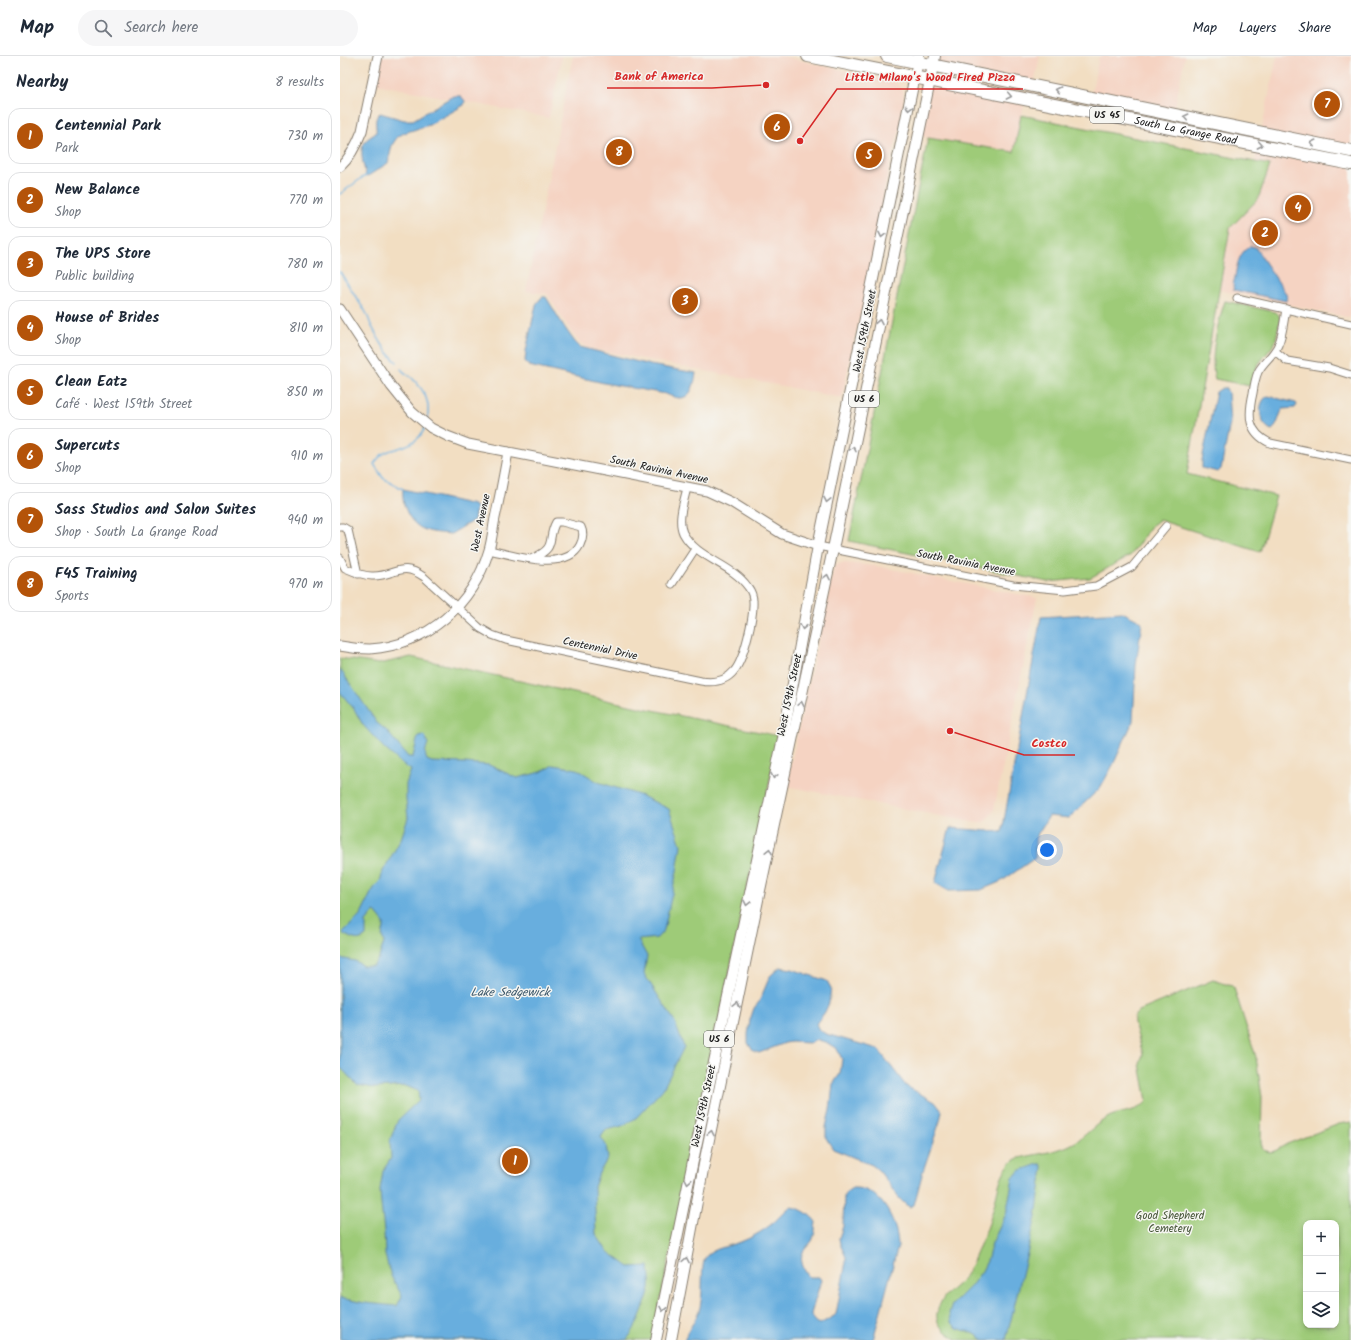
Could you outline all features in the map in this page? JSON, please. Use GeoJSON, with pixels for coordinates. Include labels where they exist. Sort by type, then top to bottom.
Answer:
{"type":"FeatureCollection","features":[{"type":"Feature","properties":{"kind":"highway","name":"South La Grange Road"},"geometry":{"type":"LineString","coordinates":[[808,56],[1351,164]]}},
{"type":"Feature","properties":{"kind":"highway","name":"South La Grange Road"},"geometry":{"type":"LineString","coordinates":[[888,56],[934,60],[1351,151]]}},
{"type":"Feature","properties":{"kind":"main road","name":"West 159th Street"},"geometry":{"type":"LineString","coordinates":[[656,1340],[783,738],[818,546],[919,59]]}},
{"type":"Feature","properties":{"kind":"main road","name":"West 159th Street"},"geometry":{"type":"LineString","coordinates":[[671,1340],[705,1159],[934,60]]}},
{"type":"Feature","properties":{"kind":"main road"},"geometry":{"type":"LineString","coordinates":[[694,1156],[705,1159]]}},
{"type":"Feature","properties":{"kind":"street"},"geometry":{"type":"LineString","coordinates":[[340,167],[350,156],[362,131],[378,56]]}},
{"type":"Feature","properties":{"kind":"street"},"geometry":{"type":"LineString","coordinates":[[1237,298],[1351,324]]}},
{"type":"Feature","properties":{"kind":"street","name":"South Ravinia Avenue"},"geometry":{"type":"LineString","coordinates":[[340,309],[391,386],[412,412],[431,428],[447,436],[468,444],[706,491],[731,502],[782,534],[818,546],[1014,585],[1065,590],[1096,586],[1132,567],[1166,526]]}},
{"type":"Feature","properties":{"kind":"street"},"geometry":{"type":"LineString","coordinates":[[1286,309],[1279,344],[1262,366],[1255,380],[1249,413],[1254,430],[1259,436],[1270,443],[1351,460]]}},
{"type":"Feature","properties":{"kind":"street"},"geometry":{"type":"LineString","coordinates":[[1275,351],[1287,361],[1329,368],[1351,375]]}},
{"type":"Feature","properties":{"kind":"street","name":"West Avenue"},"geometry":{"type":"LineString","coordinates":[[340,646],[369,649],[392,646],[425,633],[449,616],[457,608],[475,584],[489,550],[508,452]]}},
{"type":"Feature","properties":{"kind":"street"},"geometry":{"type":"LineString","coordinates":[[672,584],[695,549],[682,531],[681,522],[687,488]]}},
{"type":"Feature","properties":{"kind":"street"},"geometry":{"type":"LineString","coordinates":[[489,550],[533,558],[555,560],[572,554],[577,550],[584,534],[581,527],[556,522],[553,527],[548,549],[543,554],[533,558]]}},
{"type":"Feature","properties":{"kind":"street"},"geometry":{"type":"LineString","coordinates":[[340,527],[348,530],[358,574]]}},
{"type":"Feature","properties":{"kind":"street","name":"Centennial Drive"},"geometry":{"type":"LineString","coordinates":[[358,574],[374,576],[407,569],[415,571],[424,577],[480,628],[492,635],[506,640],[710,682],[726,678],[734,672],[740,663],[744,653],[753,609],[753,599],[749,589],[743,581],[732,572],[695,549]]}},
{"type":"Feature","properties":{"kind":"street"},"geometry":{"type":"LineString","coordinates":[[340,558],[345,568],[358,574]]}},
{"type":"Feature","properties":{"kind":"shaded area"},"geometry":{"type":"Polygon","coordinates":[[[381,56],[562,56],[549,118],[376,84],[381,56]]]}},
{"type":"Feature","properties":{"kind":"shaded area"},"geometry":{"type":"Polygon","coordinates":[[[573,56],[782,56],[894,82],[901,87],[904,98],[900,129],[890,163],[878,224],[879,227],[871,273],[854,340],[842,398],[588,348],[580,343],[573,335],[547,294],[526,291],[573,56]]]}},
{"type":"Feature","properties":{"kind":"shaded area"},"geometry":{"type":"Polygon","coordinates":[[[936,56],[1040,56],[1034,84],[934,63],[936,56]]]}},
{"type":"Feature","properties":{"kind":"shaded area"},"geometry":{"type":"Polygon","coordinates":[[[1099,56],[1185,56],[1174,112],[1091,95],[1099,56]]]}},
{"type":"Feature","properties":{"kind":"shaded area"},"geometry":{"type":"Polygon","coordinates":[[[1277,56],[1351,56],[1351,318],[1219,290],[1230,228],[1258,199],[1270,165],[1255,162],[1277,56]]]}},
{"type":"Feature","properties":{"kind":"shaded area"},"geometry":{"type":"Polygon","coordinates":[[[930,83],[1025,101],[1014,152],[919,136],[930,83]]]}},
{"type":"Feature","properties":{"kind":"shaded area"},"geometry":{"type":"Polygon","coordinates":[[[844,563],[876,566],[1037,598],[994,810],[986,821],[977,823],[786,786],[834,567],[838,564],[844,563]]]}},
{"type":"Feature","properties":{"kind":"green space"},"geometry":{"type":"Polygon","coordinates":[[[1021,115],[1270,165],[1258,199],[1230,228],[1187,474],[1276,496],[1260,552],[1159,520],[1151,526],[1131,555],[1090,578],[1048,582],[849,541],[928,138],[1014,152],[1021,115]]]}},
{"type":"Feature","properties":{"kind":"green space"},"geometry":{"type":"Polygon","coordinates":[[[1225,301],[1275,312],[1279,316],[1280,320],[1275,343],[1257,366],[1250,386],[1215,379],[1213,361],[1215,340],[1225,301]]]}},
{"type":"Feature","properties":{"kind":"green space","name":"Lake Sedgewick"},"geometry":{"type":"Polygon","coordinates":[[[411,657],[638,707],[779,736],[652,1340],[340,1340],[340,658],[379,664],[411,657]]]}},
{"type":"Feature","properties":{"kind":"green space","name":"Good Shepherd Cemetery"},"geometry":{"type":"Polygon","coordinates":[[[1213,980],[1230,984],[1234,988],[1256,1057],[1262,1097],[1261,1143],[1263,1150],[1270,1152],[1275,1151],[1287,1144],[1339,1124],[1351,1122],[1351,1340],[958,1340],[940,1326],[937,1318],[939,1306],[945,1296],[962,1280],[972,1265],[989,1223],[1002,1176],[1010,1164],[1016,1159],[1064,1148],[1075,1142],[1105,1119],[1140,1107],[1147,1101],[1140,1064],[1143,1054],[1134,1023],[1135,1016],[1139,1011],[1213,980]]]}},
{"type":"Feature","properties":{"kind":"water"},"geometry":{"type":"Polygon","coordinates":[[[453,96],[461,96],[465,101],[464,105],[429,125],[399,136],[392,145],[388,163],[368,176],[366,175],[362,159],[362,151],[366,140],[376,133],[376,120],[380,113],[404,120],[413,120],[453,96]]]}},
{"type":"Feature","properties":{"kind":"water"},"geometry":{"type":"Polygon","coordinates":[[[1250,246],[1255,247],[1287,295],[1286,301],[1234,290],[1233,284],[1239,259],[1243,252],[1250,246]]]}},
{"type":"Feature","properties":{"kind":"water"},"geometry":{"type":"Polygon","coordinates":[[[542,297],[546,297],[565,328],[580,347],[650,365],[696,373],[691,392],[684,397],[679,398],[529,366],[525,361],[526,351],[535,309],[537,303],[542,297]]]}},
{"type":"Feature","properties":{"kind":"water"},"geometry":{"type":"Polygon","coordinates":[[[1222,388],[1225,388],[1228,392],[1230,423],[1221,469],[1218,472],[1202,468],[1202,460],[1216,392],[1222,388]]]}},
{"type":"Feature","properties":{"kind":"water"},"geometry":{"type":"Polygon","coordinates":[[[1268,396],[1296,403],[1297,405],[1295,408],[1283,409],[1276,426],[1272,430],[1264,424],[1261,414],[1262,403],[1268,396]]]}},
{"type":"Feature","properties":{"kind":"water"},"geometry":{"type":"Polygon","coordinates":[[[403,489],[474,505],[476,508],[474,520],[451,534],[423,529],[410,518],[407,512],[403,501],[403,489]]]}},
{"type":"Feature","properties":{"kind":"water"},"geometry":{"type":"Polygon","coordinates":[[[1122,612],[1142,622],[1136,665],[1133,721],[1113,765],[1100,788],[1069,818],[1049,816],[1035,838],[1035,858],[1002,881],[981,890],[949,891],[935,883],[950,828],[1002,832],[1041,617],[1122,612]]]}},
{"type":"Feature","properties":{"kind":"water","name":"Lake Sedgewick"},"geometry":{"type":"Polygon","coordinates":[[[340,669],[377,723],[386,730],[408,757],[413,757],[418,736],[423,735],[428,743],[426,758],[432,762],[489,765],[517,778],[541,772],[553,765],[577,769],[598,782],[642,796],[669,809],[681,845],[664,930],[657,938],[638,940],[647,956],[644,974],[674,1020],[684,1047],[663,1089],[636,1118],[622,1126],[606,1130],[601,1137],[606,1145],[608,1158],[599,1173],[594,1187],[596,1234],[607,1251],[629,1267],[649,1266],[650,1288],[637,1323],[626,1340],[340,1340],[340,1298],[365,1303],[397,1306],[402,1296],[391,1276],[385,1255],[380,1190],[383,1171],[391,1158],[390,1140],[398,1120],[419,1100],[418,1091],[406,1086],[375,1088],[357,1085],[340,1067],[340,958],[355,961],[363,966],[373,966],[379,958],[384,943],[382,936],[384,923],[374,912],[366,922],[366,936],[363,938],[354,939],[343,934],[343,932],[360,916],[371,893],[380,881],[383,871],[401,839],[408,818],[406,784],[411,770],[384,748],[363,725],[354,709],[340,692],[340,669]]]}},
{"type":"Feature","properties":{"kind":"water"},"geometry":{"type":"Polygon","coordinates":[[[780,967],[792,969],[827,981],[831,988],[829,1003],[825,1012],[816,1024],[819,1030],[826,1034],[878,1049],[906,1086],[935,1102],[942,1111],[914,1205],[910,1207],[906,1205],[895,1193],[881,1173],[872,1165],[833,1149],[826,1138],[826,1127],[830,1110],[833,1084],[840,1074],[842,1059],[837,1049],[826,1042],[817,1040],[810,1043],[785,1043],[759,1053],[753,1051],[748,1043],[750,1020],[754,1008],[759,1002],[770,976],[780,967]]]}},
{"type":"Feature","properties":{"kind":"water"},"geometry":{"type":"Polygon","coordinates":[[[1041,1164],[1043,1168],[1036,1217],[1006,1340],[984,1340],[975,1334],[957,1328],[951,1322],[949,1313],[952,1305],[971,1286],[987,1261],[992,1243],[1006,1214],[1013,1178],[1019,1171],[1041,1164]]]}},
{"type":"Feature","properties":{"kind":"water"},"geometry":{"type":"Polygon","coordinates":[[[852,1188],[870,1192],[877,1197],[883,1204],[892,1220],[897,1238],[898,1246],[873,1340],[684,1340],[699,1312],[702,1297],[703,1266],[705,1258],[712,1252],[743,1241],[759,1233],[774,1222],[790,1207],[805,1212],[816,1222],[813,1239],[802,1254],[803,1266],[809,1277],[819,1277],[821,1280],[811,1314],[812,1318],[815,1322],[820,1324],[834,1316],[836,1314],[846,1262],[846,1257],[839,1238],[843,1226],[844,1197],[845,1193],[852,1188]]]}},
{"type":"Feature","properties":{"kind":"waterway"},"geometry":{"type":"LineString","coordinates":[[340,194],[366,175]]}},
{"type":"Feature","properties":{"kind":"waterway"},"geometry":{"type":"LineString","coordinates":[[340,272],[365,310],[382,345],[397,362]]}},
{"type":"Feature","properties":{"kind":"waterway"},"geometry":{"type":"LineString","coordinates":[[401,369],[413,379],[424,393],[428,408],[427,420]]}},
{"type":"Feature","properties":{"kind":"waterway"},"geometry":{"type":"LineString","coordinates":[[403,489],[383,478],[374,464],[384,453],[415,441],[423,432],[425,427]]}},
{"type":"Feature","properties":{"kind":"place","name":"Bank of America"},"geometry":{"type":"Point","coordinates":[766,85]}},
{"type":"Feature","properties":{"kind":"place","name":"Sass Studios and Salon Suites"},"geometry":{"type":"Point","coordinates":[1327,104]}},
{"type":"Feature","properties":{"kind":"place","name":"Supercuts"},"geometry":{"type":"Point","coordinates":[777,127]}},
{"type":"Feature","properties":{"kind":"place","name":"Little Milano's Wood Fired Pizza"},"geometry":{"type":"Point","coordinates":[800,141]}},
{"type":"Feature","properties":{"kind":"place","name":"F45 Training"},"geometry":{"type":"Point","coordinates":[619,152]}},
{"type":"Feature","properties":{"kind":"place","name":"Clean Eatz"},"geometry":{"type":"Point","coordinates":[869,155]}},
{"type":"Feature","properties":{"kind":"place","name":"House of Brides"},"geometry":{"type":"Point","coordinates":[1298,208]}},
{"type":"Feature","properties":{"kind":"place","name":"New Balance"},"geometry":{"type":"Point","coordinates":[1265,233]}},
{"type":"Feature","properties":{"kind":"place","name":"The UPS Store"},"geometry":{"type":"Point","coordinates":[685,301]}},
{"type":"Feature","properties":{"kind":"place","name":"Costco"},"geometry":{"type":"Point","coordinates":[950,731]}},
{"type":"Feature","properties":{"kind":"place","name":"Centennial Park"},"geometry":{"type":"Point","coordinates":[515,1161]}}]}
